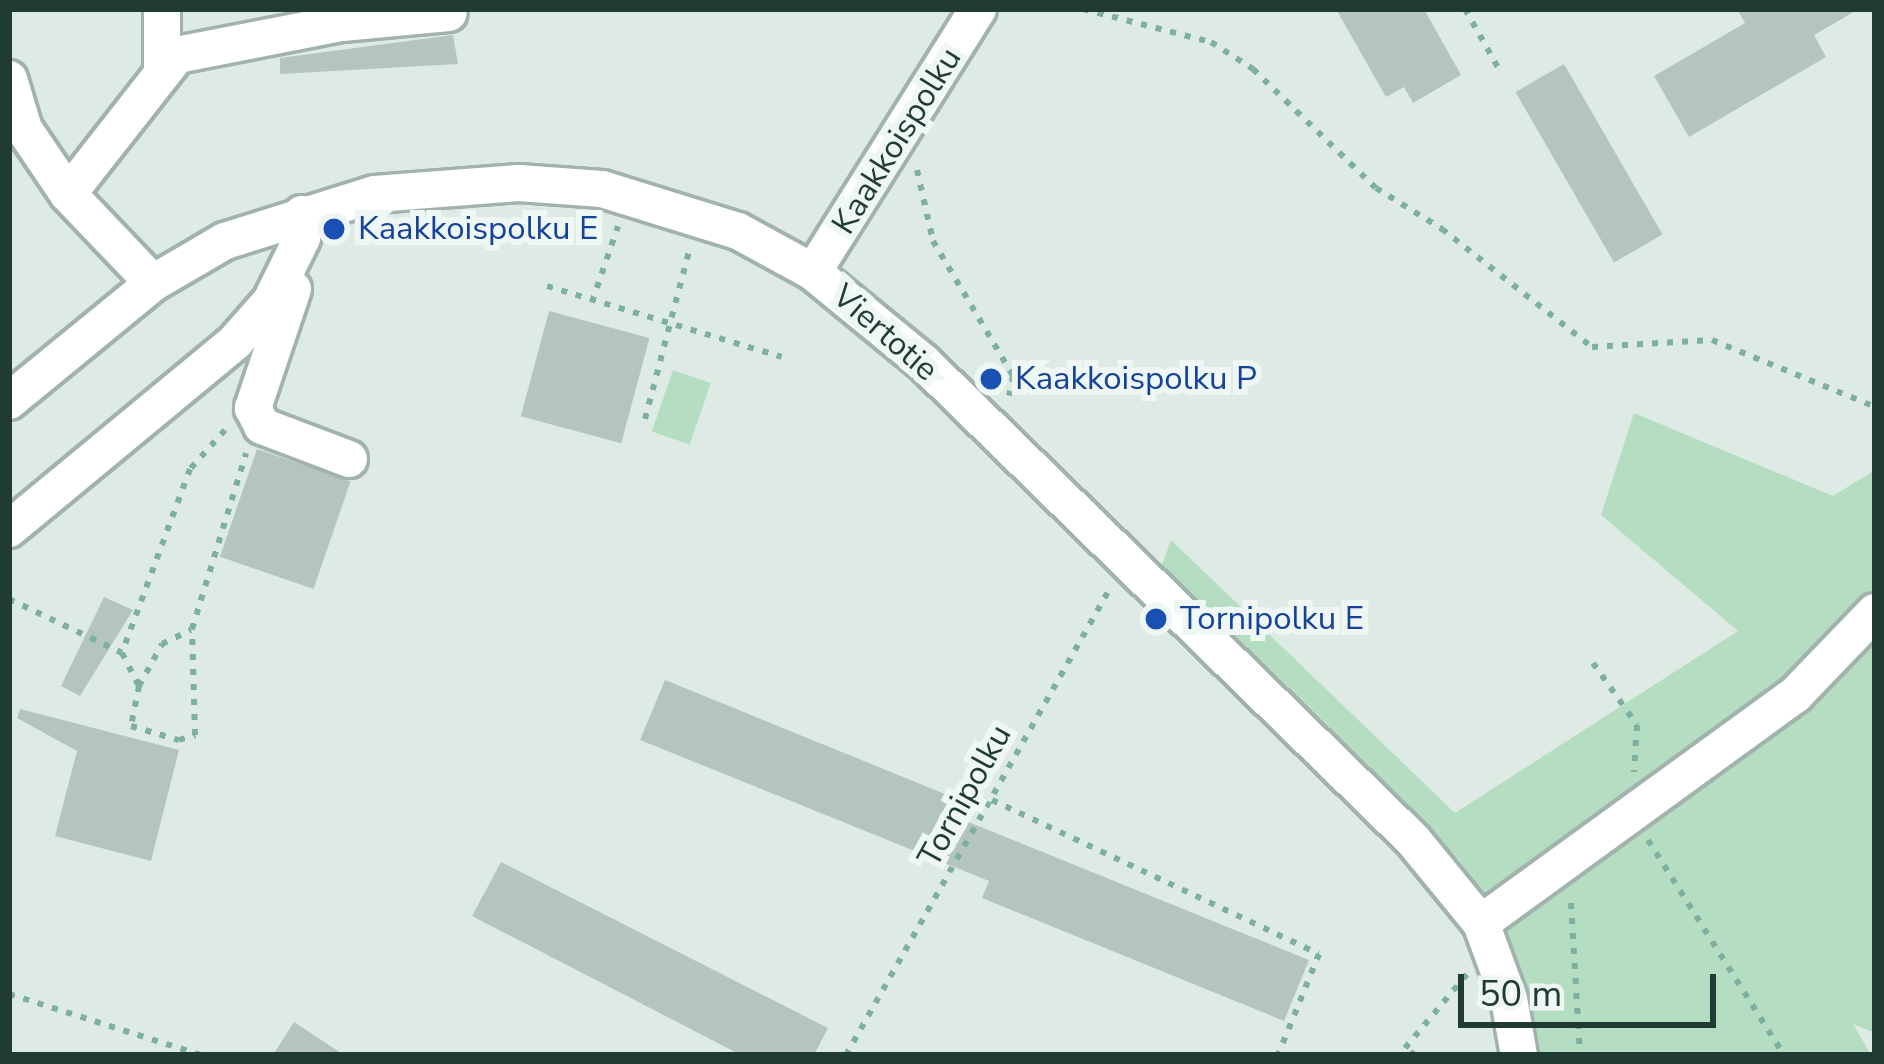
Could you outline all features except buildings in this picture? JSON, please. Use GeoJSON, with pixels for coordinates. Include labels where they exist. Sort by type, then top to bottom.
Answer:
{"type":"FeatureCollection","features":[{"type":"Feature","properties":{"kind":"street"},"geometry":{"type":"LineString","coordinates":[[162,9],[162,72]]}},
{"type":"Feature","properties":{"kind":"street","name":"Kaakkoispolku"},"geometry":{"type":"LineString","coordinates":[[813,272],[978,9]]}},
{"type":"Feature","properties":{"kind":"street"},"geometry":{"type":"LineString","coordinates":[[68,194],[177,56],[342,23],[449,13]]}},
{"type":"Feature","properties":{"kind":"street"},"geometry":{"type":"LineString","coordinates":[[9,79],[16,130],[68,194],[153,283]]}},
{"type":"Feature","properties":{"kind":"street","name":"Viertotie"},"geometry":{"type":"LineString","coordinates":[[9,401],[153,283],[225,241],[302,214],[449,185],[602,189],[739,232],[813,272],[924,363],[1414,840],[1509,999],[1519,1055]]}},
{"type":"Feature","properties":{"kind":"street"},"geometry":{"type":"LineString","coordinates":[[9,529],[235,342],[271,302],[302,238],[302,214]]}},
{"type":"Feature","properties":{"kind":"street"},"geometry":{"type":"LineString","coordinates":[[288,262],[293,288],[255,413],[349,459]]}},
{"type":"Feature","properties":{"kind":"street"},"geometry":{"type":"LineString","coordinates":[[1472,939],[1571,858],[1795,695],[1875,612]]}},
{"type":"Feature","properties":{"kind":"path"},"geometry":{"type":"LineString","coordinates":[[1082,9],[1211,43],[1253,68],[1376,188],[1442,229],[1592,347],[1712,340],[1875,406]]}},
{"type":"Feature","properties":{"kind":"path"},"geometry":{"type":"LineString","coordinates":[[1465,9],[1500,71]]}},
{"type":"Feature","properties":{"kind":"path"},"geometry":{"type":"LineString","coordinates":[[915,161],[933,241],[1013,376],[1009,397],[998,386]]}},
{"type":"Feature","properties":{"kind":"path"},"geometry":{"type":"LineString","coordinates":[[597,216],[635,226]]}},
{"type":"Feature","properties":{"kind":"path"},"geometry":{"type":"LineString","coordinates":[[592,302],[619,221]]}},
{"type":"Feature","properties":{"kind":"path"},"geometry":{"type":"LineString","coordinates":[[679,239],[708,251]]}},
{"type":"Feature","properties":{"kind":"path"},"geometry":{"type":"LineString","coordinates":[[644,419],[691,244]]}},
{"type":"Feature","properties":{"kind":"path"},"geometry":{"type":"LineString","coordinates":[[547,286],[782,357]]}},
{"type":"Feature","properties":{"kind":"path"},"geometry":{"type":"LineString","coordinates":[[192,629],[162,644],[139,686],[131,726],[179,740],[195,735],[192,629],[255,413]]}},
{"type":"Feature","properties":{"kind":"path"},"geometry":{"type":"LineString","coordinates":[[122,653],[190,469],[255,413]]}},
{"type":"Feature","properties":{"kind":"path","name":"Tornipolku"},"geometry":{"type":"LineString","coordinates":[[846,1055],[1115,579],[1129,592]]}},
{"type":"Feature","properties":{"kind":"path"},"geometry":{"type":"LineString","coordinates":[[9,599],[122,653],[139,686]]}},
{"type":"Feature","properties":{"kind":"path"},"geometry":{"type":"LineString","coordinates":[[1593,663],[1637,725],[1632,813],[1784,1055]]}},
{"type":"Feature","properties":{"kind":"path"},"geometry":{"type":"LineString","coordinates":[[991,799],[1319,955],[1278,1055]]}},
{"type":"Feature","properties":{"kind":"path"},"geometry":{"type":"LineString","coordinates":[[1571,858],[1580,1055]]}},
{"type":"Feature","properties":{"kind":"path"},"geometry":{"type":"LineString","coordinates":[[1472,939],[1470,971],[1475,993]]}},
{"type":"Feature","properties":{"kind":"path"},"geometry":{"type":"LineString","coordinates":[[1415,1055],[1405,1048],[1470,971]]}},
{"type":"Feature","properties":{"kind":"path"},"geometry":{"type":"LineString","coordinates":[[9,994],[201,1055]]}},
{"type":"Feature","properties":{"kind":"green space"},"geometry":{"type":"Polygon","coordinates":[[[673,370],[711,383],[690,444],[652,431],[673,370]]]}},
{"type":"Feature","properties":{"kind":"green space"},"geometry":{"type":"Polygon","coordinates":[[[1634,413],[1833,496],[1875,470],[1875,1033],[1853,1024],[1871,1055],[1530,1055],[1496,924],[1459,860],[1162,565],[1171,540],[1455,813],[1738,631],[1601,515],[1634,413]]]}},
{"type":"Feature","properties":{"kind":"place","name":"Kaakkoispolku E"},"geometry":{"type":"Point","coordinates":[334,229]}},
{"type":"Feature","properties":{"kind":"place","name":"Kaakkoispolku P"},"geometry":{"type":"Point","coordinates":[991,379]}},
{"type":"Feature","properties":{"kind":"place","name":"Tornipolku E"},"geometry":{"type":"Point","coordinates":[1156,619]}}]}
